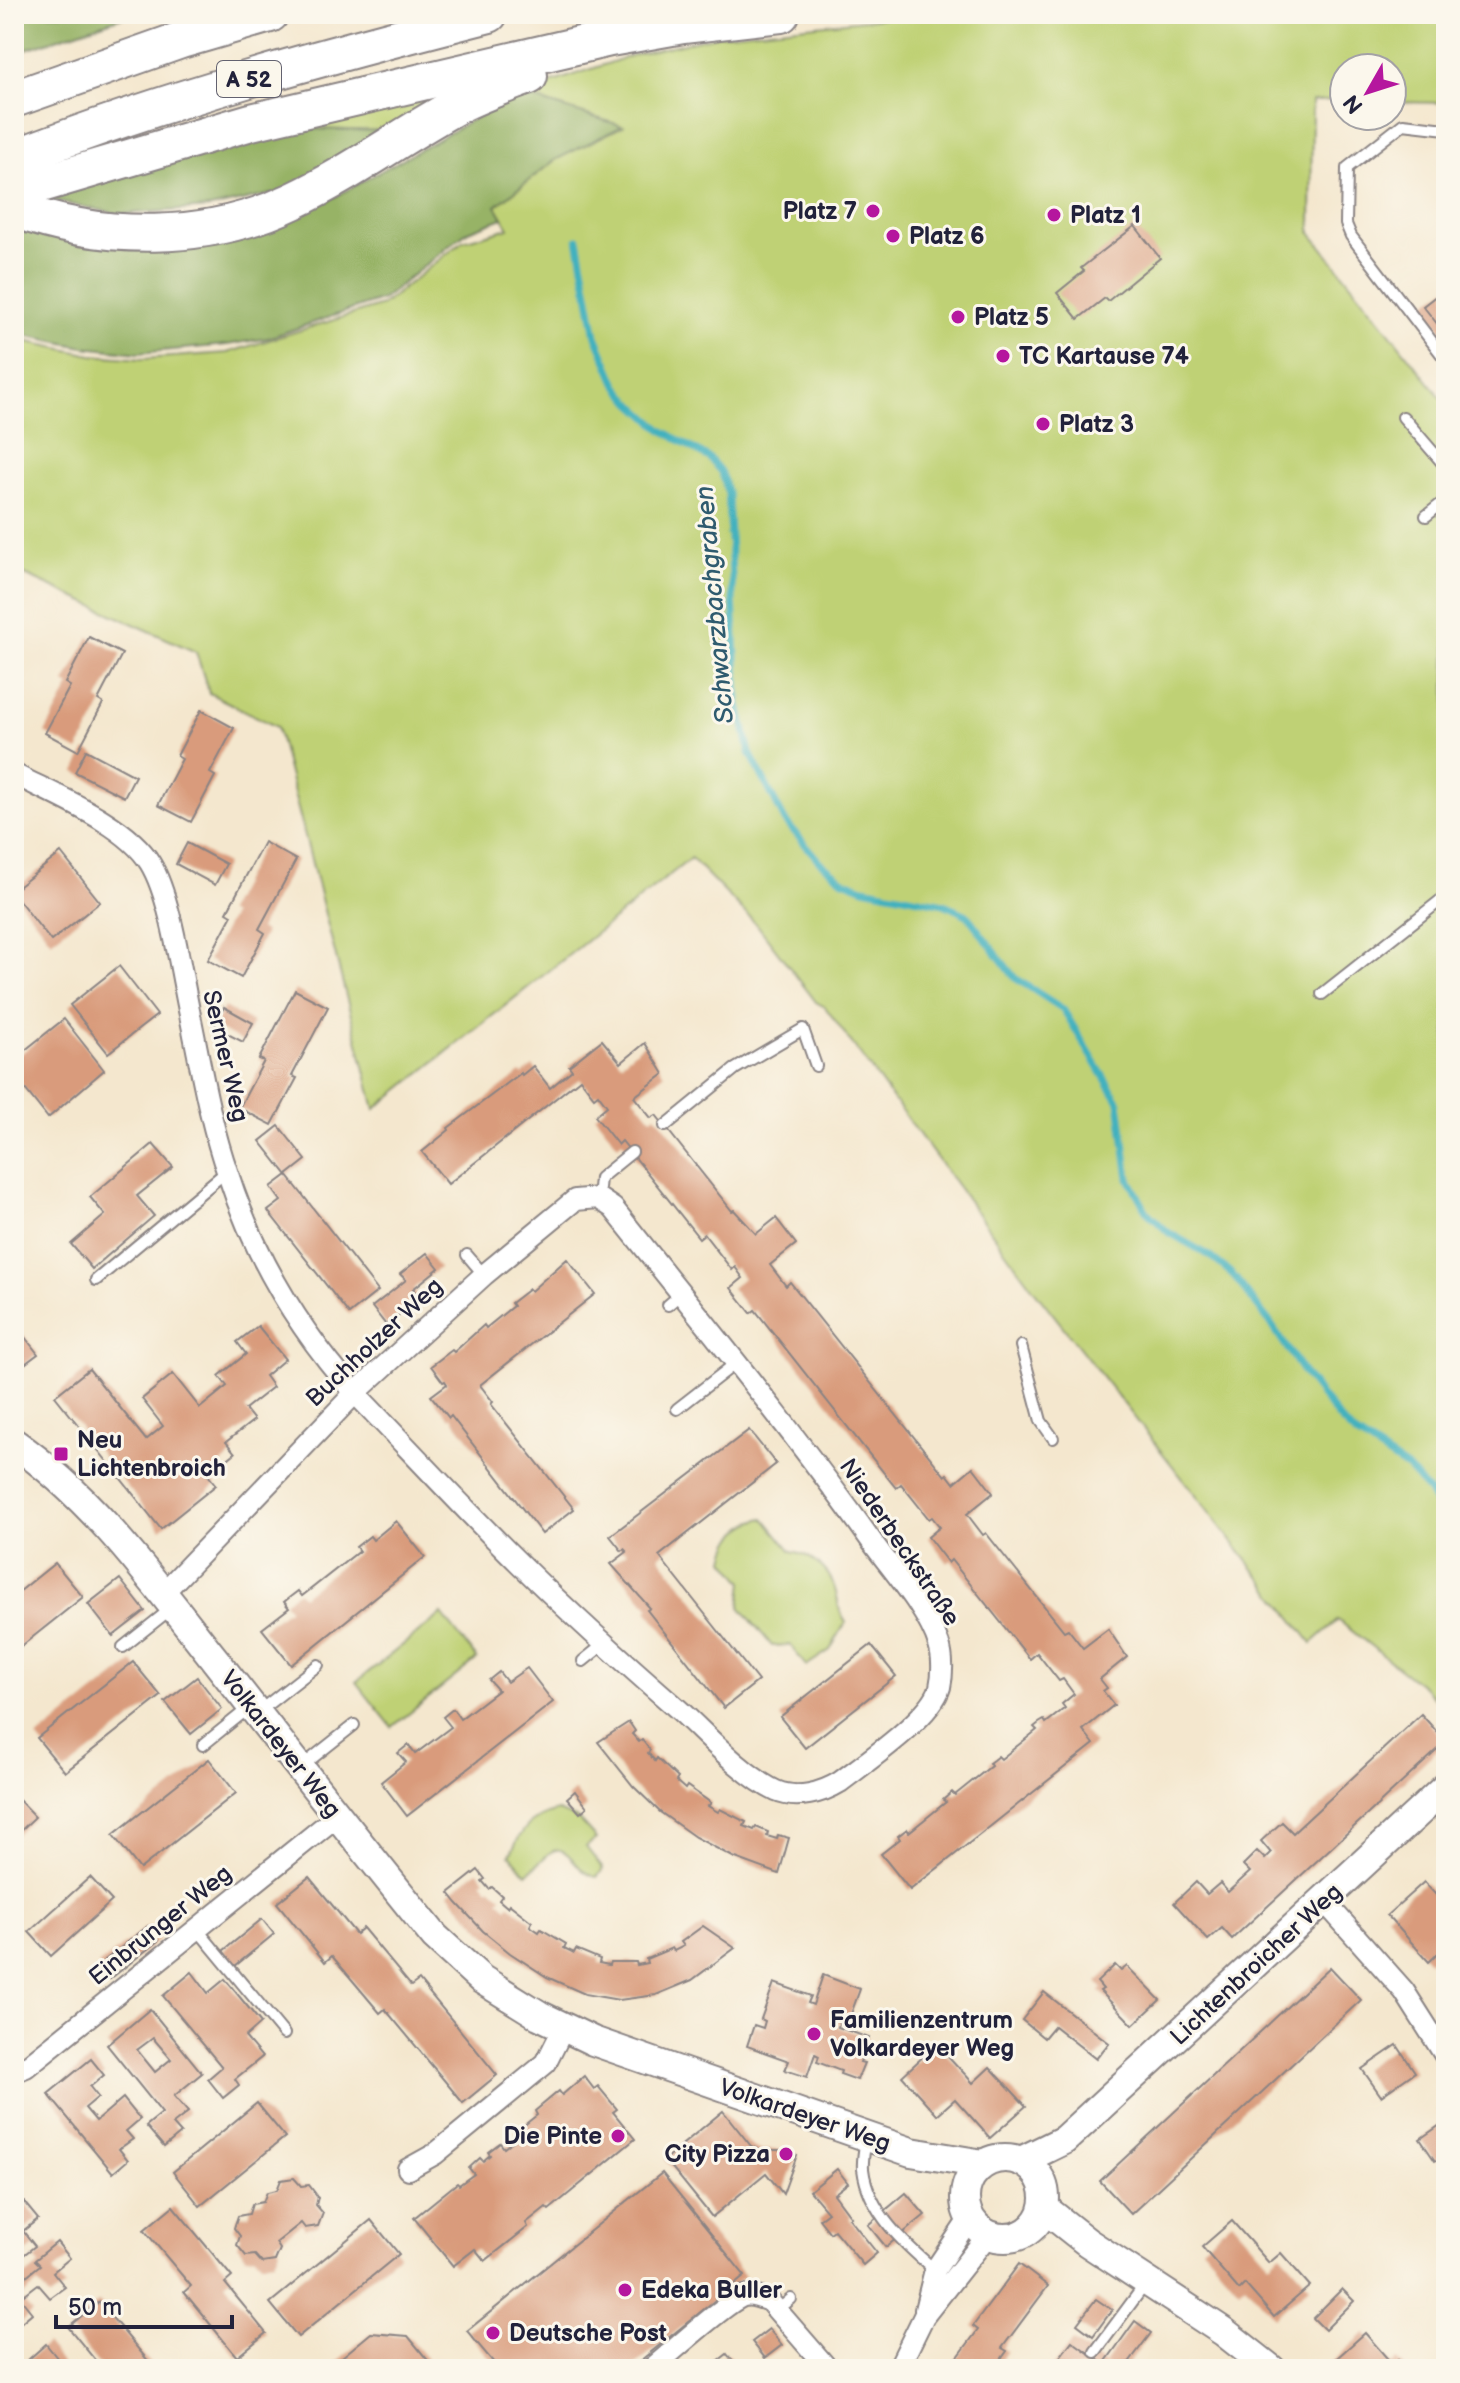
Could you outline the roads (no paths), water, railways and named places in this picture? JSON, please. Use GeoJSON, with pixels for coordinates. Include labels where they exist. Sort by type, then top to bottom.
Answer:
{"type":"FeatureCollection","features":[{"type":"Feature","properties":{"kind":"highway"},"geometry":{"type":"LineString","coordinates":[[77,75],[192,14]]}},
{"type":"Feature","properties":{"kind":"highway","name":"A 52"},"geometry":{"type":"LineString","coordinates":[[14,99],[77,75],[270,14]]}},
{"type":"Feature","properties":{"kind":"highway","name":"A 52"},"geometry":{"type":"LineString","coordinates":[[16,188],[92,128],[352,49],[489,14]]}},
{"type":"Feature","properties":{"kind":"highway"},"geometry":{"type":"LineString","coordinates":[[16,188],[251,122],[610,38],[781,14]]}},
{"type":"Feature","properties":{"kind":"highway"},"geometry":{"type":"LineString","coordinates":[[16,188],[53,221],[113,231],[176,231],[236,222],[311,192],[478,95],[536,73],[702,23]]}},
{"type":"Feature","properties":{"kind":"street","name":"Sermer Weg"},"geometry":{"type":"LineString","coordinates":[[14,774],[115,828],[132,841],[150,863],[165,903],[205,1088],[245,1224],[280,1290],[333,1368],[355,1393]]}},
{"type":"Feature","properties":{"kind":"street","name":"Buchholzer Weg"},"geometry":{"type":"LineString","coordinates":[[168,1600],[355,1393],[484,1275],[575,1200],[598,1198]]}},
{"type":"Feature","properties":{"kind":"street","name":"Niederbeckstraße"},"geometry":{"type":"LineString","coordinates":[[355,1393],[521,1565],[604,1644],[745,1769],[777,1791],[793,1795],[827,1790],[840,1782],[931,1705],[939,1687],[942,1661],[939,1644],[832,1486],[736,1363],[674,1299],[613,1208],[598,1198]]}},
{"type":"Feature","properties":{"kind":"street","name":"Volkardeyer Weg"},"geometry":{"type":"LineString","coordinates":[[14,1443],[48,1466],[86,1505],[168,1600],[435,1937],[481,1979],[593,2041],[911,2152],[983,2164],[998,2158],[1021,2161]]}},
{"type":"Feature","properties":{"kind":"street","name":"Lichtenbroicher Weg"},"geometry":{"type":"LineString","coordinates":[[1021,2161],[1064,2140],[1446,1787]]}},
{"type":"Feature","properties":{"kind":"street","name":"Einbrunger Weg"},"geometry":{"type":"LineString","coordinates":[[14,2072],[26,2067],[337,1816]]}},
{"type":"Feature","properties":{"kind":"street"},"geometry":{"type":"LineString","coordinates":[[1324,1901],[1404,1991],[1446,2057]]}},
{"type":"Feature","properties":{"kind":"street"},"geometry":{"type":"LineString","coordinates":[[408,2169],[435,2154],[546,2063],[564,2027]]}},
{"type":"Feature","properties":{"kind":"street","name":"Lichtenbroicher Weg"},"geometry":{"type":"LineString","coordinates":[[1043,2196],[1064,2140]]}},
{"type":"Feature","properties":{"kind":"street","name":"Volkardeyer Weg"},"geometry":{"type":"LineString","coordinates":[[911,2152],[974,2216]]}},
{"type":"Feature","properties":{"kind":"street"},"geometry":{"type":"LineString","coordinates":[[1021,2161],[1034,2170],[1043,2196],[1087,2242]]}},
{"type":"Feature","properties":{"kind":"street"},"geometry":{"type":"LineString","coordinates":[[898,2369],[974,2216],[970,2178],[983,2164]]}},
{"type":"Feature","properties":{"kind":"street"},"geometry":{"type":"LineString","coordinates":[[1025,2233],[1037,2222],[1043,2196]]}},
{"type":"Feature","properties":{"kind":"street"},"geometry":{"type":"LineString","coordinates":[[924,2316],[935,2270],[974,2216]]}},
{"type":"Feature","properties":{"kind":"street"},"geometry":{"type":"LineString","coordinates":[[974,2216],[1007,2238],[1025,2233],[1062,2232],[1087,2242],[1224,2332],[1271,2369]]}},
{"type":"Feature","properties":{"kind":"street"},"geometry":{"type":"LineString","coordinates":[[651,2369],[739,2290],[784,2304],[828,2369]]}},
{"type":"Feature","properties":{"kind":"lane"},"geometry":{"type":"LineString","coordinates":[[1446,129],[1403,124],[1347,168],[1346,224],[1370,262],[1446,360]]}},
{"type":"Feature","properties":{"kind":"lane"},"geometry":{"type":"LineString","coordinates":[[1403,417],[1446,467]]}},
{"type":"Feature","properties":{"kind":"lane"},"geometry":{"type":"LineString","coordinates":[[1426,516],[1446,500]]}},
{"type":"Feature","properties":{"kind":"lane"},"geometry":{"type":"LineString","coordinates":[[1322,994],[1446,896]]}},
{"type":"Feature","properties":{"kind":"lane"},"geometry":{"type":"LineString","coordinates":[[665,1126],[735,1069],[803,1029],[816,1066]]}},
{"type":"Feature","properties":{"kind":"lane"},"geometry":{"type":"LineString","coordinates":[[598,1198],[600,1178],[632,1152]]}},
{"type":"Feature","properties":{"kind":"lane"},"geometry":{"type":"LineString","coordinates":[[96,1280],[227,1171]]}},
{"type":"Feature","properties":{"kind":"lane"},"geometry":{"type":"LineString","coordinates":[[467,1255],[484,1275]]}},
{"type":"Feature","properties":{"kind":"lane"},"geometry":{"type":"LineString","coordinates":[[1021,1346],[1041,1421],[1053,1438]]}},
{"type":"Feature","properties":{"kind":"lane"},"geometry":{"type":"LineString","coordinates":[[677,1409],[736,1363]]}},
{"type":"Feature","properties":{"kind":"lane"},"geometry":{"type":"LineString","coordinates":[[123,1647],[168,1600]]}},
{"type":"Feature","properties":{"kind":"lane"},"geometry":{"type":"LineString","coordinates":[[583,1661],[604,1644]]}},
{"type":"Feature","properties":{"kind":"lane"},"geometry":{"type":"LineString","coordinates":[[203,1745],[318,1665]]}},
{"type":"Feature","properties":{"kind":"lane"},"geometry":{"type":"LineString","coordinates":[[300,1769],[354,1725]]}},
{"type":"Feature","properties":{"kind":"lane"},"geometry":{"type":"LineString","coordinates":[[197,1929],[284,2034]]}},
{"type":"Feature","properties":{"kind":"lane"},"geometry":{"type":"LineString","coordinates":[[867,2135],[862,2167],[871,2200],[908,2247],[935,2270]]}},
{"type":"Feature","properties":{"kind":"lane"},"geometry":{"type":"LineString","coordinates":[[1095,2352],[1147,2281]]}},
{"type":"Feature","properties":{"kind":"waterway","name":"Schwarzbachgraben"},"geometry":{"type":"LineString","coordinates":[[578,239],[596,336],[617,385],[662,430],[709,458],[721,472],[728,494],[738,700],[750,753],[785,821],[820,862],[843,880],[864,888],[944,904],[967,915],[1015,978],[1063,1009],[1119,1102],[1129,1179],[1147,1212],[1168,1232],[1210,1256],[1232,1274],[1341,1421],[1355,1434],[1407,1468],[1429,1492],[1446,1523]]}},
{"type":"Feature","properties":{"kind":"place","name":"Platz 7"},"geometry":{"type":"Point","coordinates":[873,211]}},
{"type":"Feature","properties":{"kind":"place","name":"Platz 1"},"geometry":{"type":"Point","coordinates":[1054,215]}},
{"type":"Feature","properties":{"kind":"place","name":"Platz 6"},"geometry":{"type":"Point","coordinates":[893,236]}},
{"type":"Feature","properties":{"kind":"place","name":"Platz 5"},"geometry":{"type":"Point","coordinates":[958,317]}},
{"type":"Feature","properties":{"kind":"place","name":"TC Kartause 74"},"geometry":{"type":"Point","coordinates":[1003,356]}},
{"type":"Feature","properties":{"kind":"place","name":"Platz 3"},"geometry":{"type":"Point","coordinates":[1043,424]}},
{"type":"Feature","properties":{"kind":"place","name":"Neu Lichtenbroich"},"geometry":{"type":"Point","coordinates":[61,1454]}},
{"type":"Feature","properties":{"kind":"place","name":"Familienzentrum Volkardeyer Weg"},"geometry":{"type":"Point","coordinates":[814,2034]}},
{"type":"Feature","properties":{"kind":"place","name":"Die Pinte"},"geometry":{"type":"Point","coordinates":[618,2136]}},
{"type":"Feature","properties":{"kind":"place","name":"City Pizza"},"geometry":{"type":"Point","coordinates":[786,2154]}},
{"type":"Feature","properties":{"kind":"place","name":"Edeka Buller"},"geometry":{"type":"Point","coordinates":[625,2290]}},
{"type":"Feature","properties":{"kind":"place","name":"Deutsche Post"},"geometry":{"type":"Point","coordinates":[493,2333]}}]}
